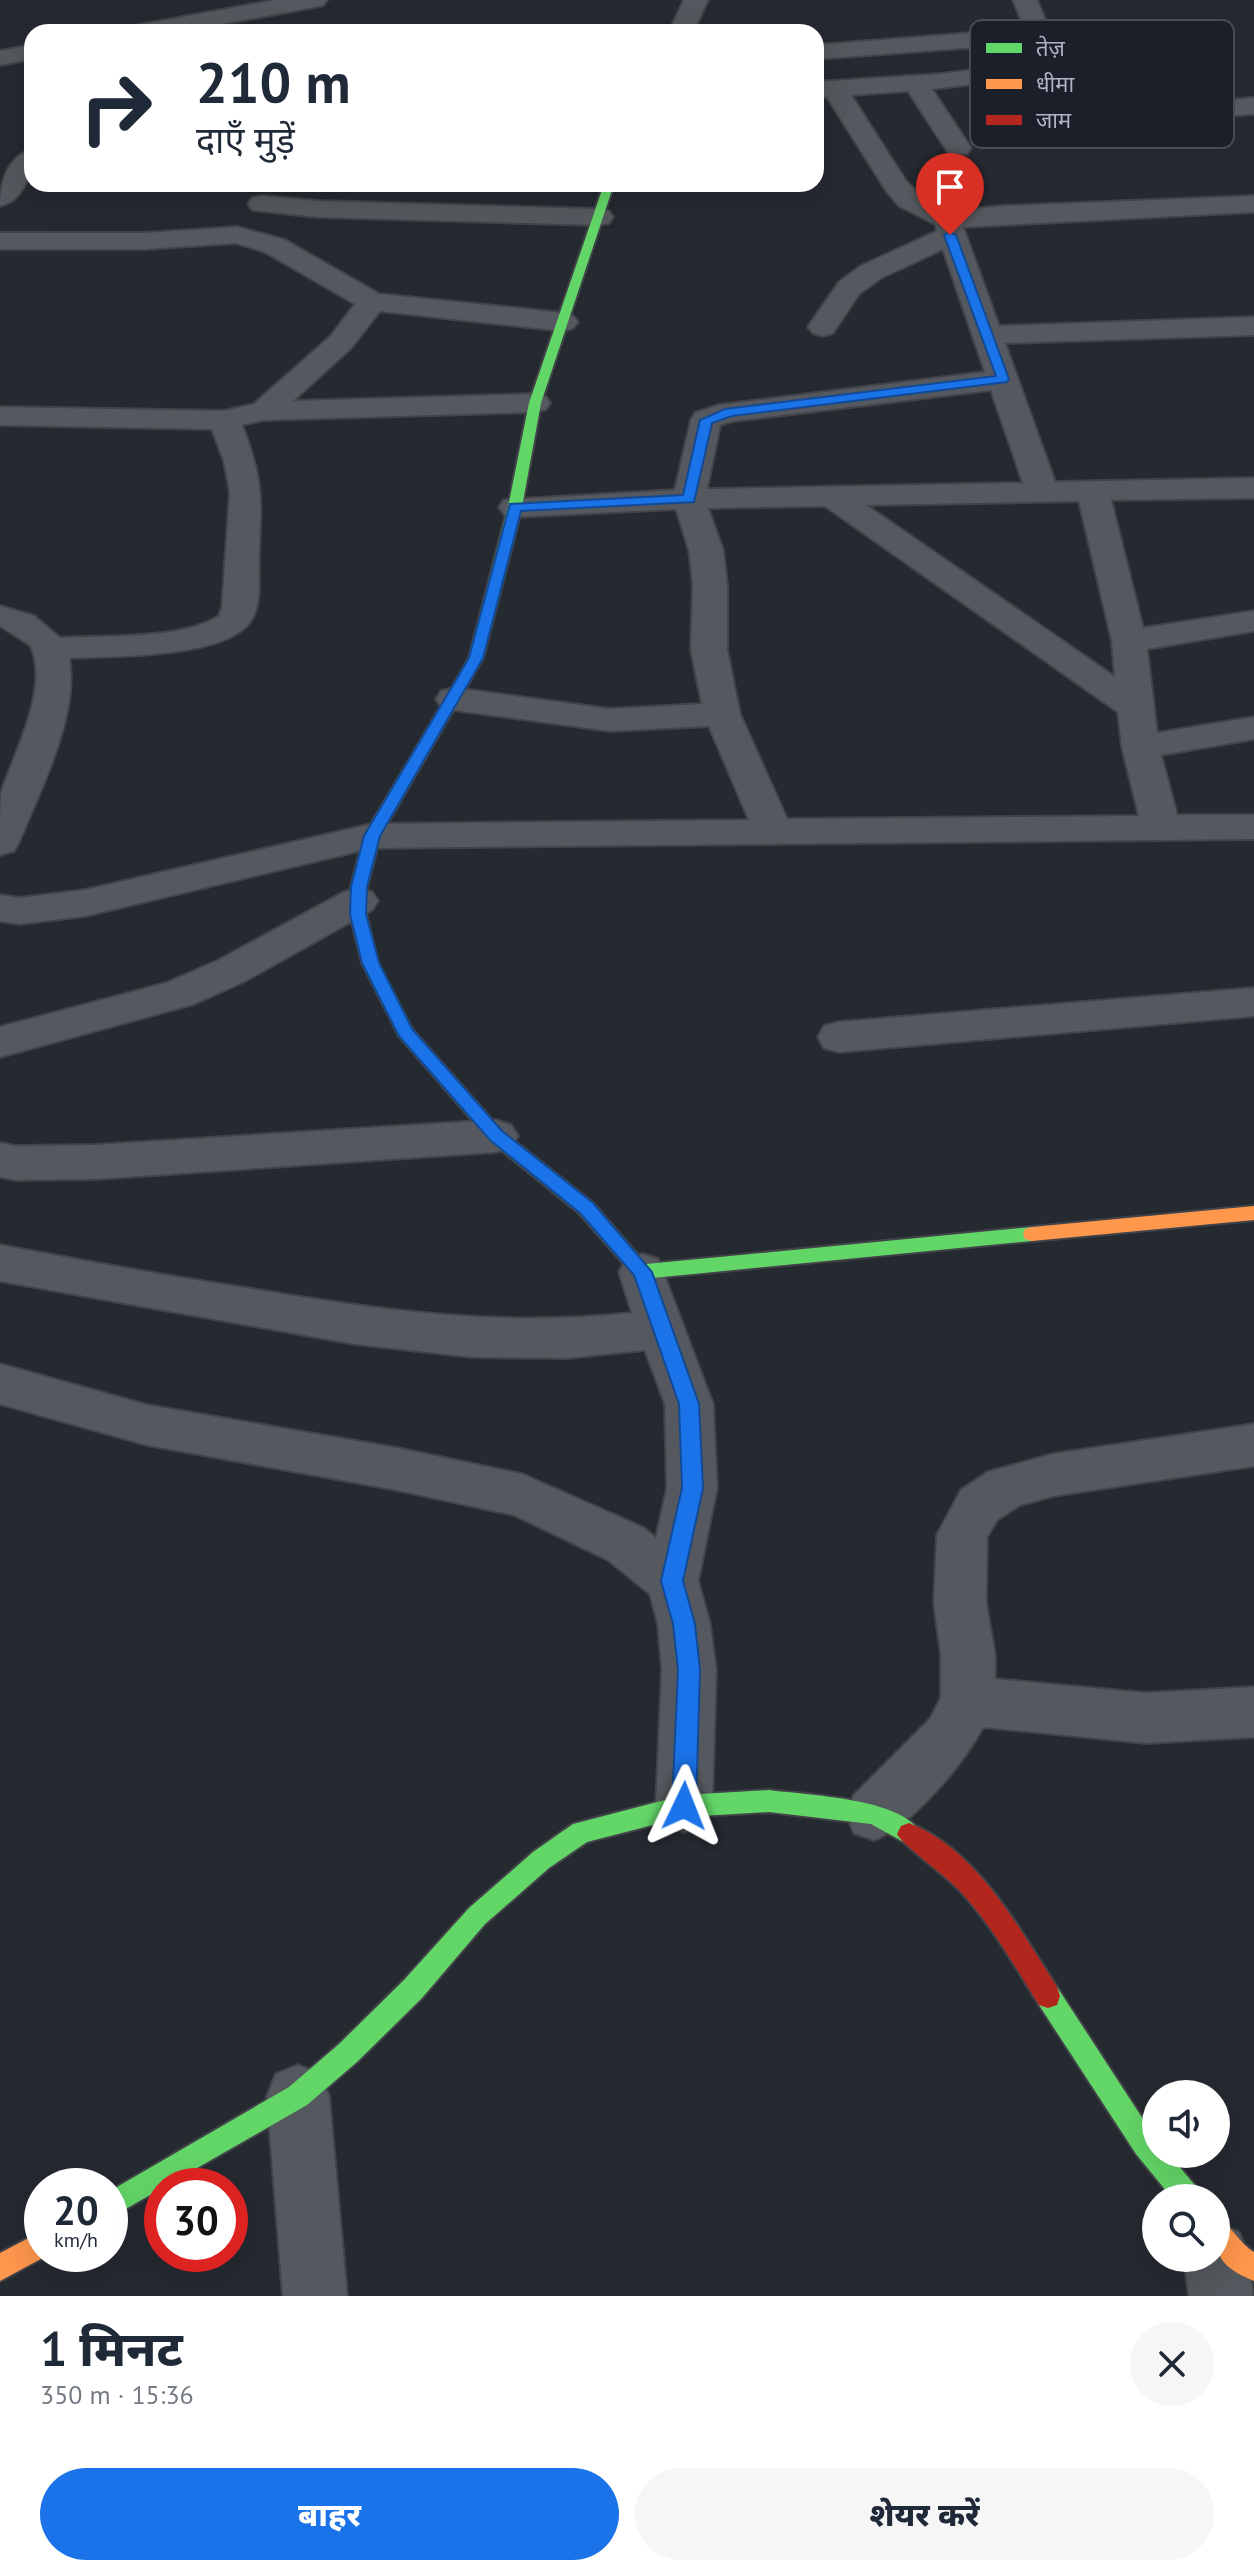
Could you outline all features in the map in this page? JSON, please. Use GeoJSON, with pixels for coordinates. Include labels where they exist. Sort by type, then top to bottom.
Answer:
{"type":"FeatureCollection","features":[{"type":"Feature","properties":{"kind":"street"},"geometry":{"type":"LineString","coordinates":[[183,24],[315,0]]}},
{"type":"Feature","properties":{"kind":"street"},"geometry":{"type":"LineString","coordinates":[[685,24],[696,0]]}},
{"type":"Feature","properties":{"kind":"street"},"geometry":{"type":"LineString","coordinates":[[1025,0],[1034,20]]}},
{"type":"Feature","properties":{"kind":"street"},"geometry":{"type":"LineString","coordinates":[[824,51],[970,40]]}},
{"type":"Feature","properties":{"kind":"street"},"geometry":{"type":"LineString","coordinates":[[0,58],[24,54]]}},
{"type":"Feature","properties":{"kind":"street"},"geometry":{"type":"LineString","coordinates":[[825,89],[970,76]]}},
{"type":"Feature","properties":{"kind":"street"},"geometry":{"type":"LineString","coordinates":[[915,82],[958,148]]}},
{"type":"Feature","properties":{"kind":"street"},"geometry":{"type":"LineString","coordinates":[[825,89],[896,186],[909,200],[949,228],[1042,492]]}},
{"type":"Feature","properties":{"kind":"street"},"geometry":{"type":"LineString","coordinates":[[1234,106],[1254,106]]}},
{"type":"Feature","properties":{"kind":"street"},"geometry":{"type":"LineString","coordinates":[[0,198],[24,168]]}},
{"type":"Feature","properties":{"kind":"street"},"geometry":{"type":"LineString","coordinates":[[607,192],[535,403],[515,507],[476,658],[372,836],[364,858],[358,914],[370,963],[405,1032],[496,1136],[586,1208],[642,1272],[689,1404],[692,1488],[672,1581],[684,1624],[689,1670],[684,1806]]}},
{"type":"Feature","properties":{"kind":"street"},"geometry":{"type":"LineString","coordinates":[[262,204],[318,209],[599,217]]}},
{"type":"Feature","properties":{"kind":"street"},"geometry":{"type":"LineString","coordinates":[[823,327],[849,288],[871,272],[949,228],[1004,214],[1254,204]]}},
{"type":"Feature","properties":{"kind":"street"},"geometry":{"type":"LineString","coordinates":[[0,241],[145,241],[237,235],[275,246],[372,302],[563,322]]}},
{"type":"Feature","properties":{"kind":"street"},"geometry":{"type":"LineString","coordinates":[[264,411],[341,342],[372,302]]}},
{"type":"Feature","properties":{"kind":"street"},"geometry":{"type":"LineString","coordinates":[[988,335],[1254,326]]}},
{"type":"Feature","properties":{"kind":"street"},"geometry":{"type":"LineString","coordinates":[[774,833],[722,714],[709,650],[710,585],[706,550],[689,499],[706,420],[730,412],[1003,379]]}},
{"type":"Feature","properties":{"kind":"street"},"geometry":{"type":"LineString","coordinates":[[0,416],[224,420],[264,411],[535,403]]}},
{"type":"Feature","properties":{"kind":"street"},"geometry":{"type":"LineString","coordinates":[[0,616],[20,622],[50,649],[197,637],[232,625],[238,613],[240,596],[246,492],[240,461],[224,420]]}},
{"type":"Feature","properties":{"kind":"street"},"geometry":{"type":"LineString","coordinates":[[515,507],[689,499],[1254,488]]}},
{"type":"Feature","properties":{"kind":"street"},"geometry":{"type":"LineString","coordinates":[[1093,491],[1129,641],[1140,747],[1161,829]]}},
{"type":"Feature","properties":{"kind":"street"},"geometry":{"type":"LineString","coordinates":[[833,497],[1136,708]]}},
{"type":"Feature","properties":{"kind":"street"},"geometry":{"type":"LineString","coordinates":[[1129,641],[1254,621]]}},
{"type":"Feature","properties":{"kind":"street"},"geometry":{"type":"LineString","coordinates":[[0,842],[42,735],[50,700],[50,649]]}},
{"type":"Feature","properties":{"kind":"street"},"geometry":{"type":"LineString","coordinates":[[454,699],[610,720],[722,714]]}},
{"type":"Feature","properties":{"kind":"street"},"geometry":{"type":"LineString","coordinates":[[1140,747],[1254,728]]}},
{"type":"Feature","properties":{"kind":"street"},"geometry":{"type":"LineString","coordinates":[[0,908],[19,911],[85,903],[372,836],[1254,827]]}},
{"type":"Feature","properties":{"kind":"street"},"geometry":{"type":"LineString","coordinates":[[0,1042],[179,994],[231,971],[358,901]]}},
{"type":"Feature","properties":{"kind":"street"},"geometry":{"type":"LineString","coordinates":[[839,1037],[1254,1002]]}},
{"type":"Feature","properties":{"kind":"street"},"geometry":{"type":"LineString","coordinates":[[0,1160],[15,1163],[95,1162],[496,1136]]}},
{"type":"Feature","properties":{"kind":"street"},"geometry":{"type":"LineString","coordinates":[[642,1272],[1254,1213]]}},
{"type":"Feature","properties":{"kind":"street"},"geometry":{"type":"LineString","coordinates":[[0,1263],[325,1320],[472,1338],[567,1339],[661,1329]]}},
{"type":"Feature","properties":{"kind":"street"},"geometry":{"type":"LineString","coordinates":[[0,1384],[147,1425],[397,1469],[522,1495],[626,1544],[672,1581]]}},
{"type":"Feature","properties":{"kind":"street"},"geometry":{"type":"LineString","coordinates":[[874,1814],[949,1737],[968,1701],[968,1655],[960,1603],[962,1535],[979,1505],[1006,1487],[1053,1475],[1254,1445]]}},
{"type":"Feature","properties":{"kind":"street"},"geometry":{"type":"LineString","coordinates":[[968,1701],[1152,1721],[1213,1719],[1254,1712]]}},
{"type":"Feature","properties":{"kind":"street"},"geometry":{"type":"LineString","coordinates":[[128,2195],[298,2096],[348,2053],[413,1989],[477,1916],[541,1860],[581,1832],[684,1806],[769,1801],[874,1814],[931,1846],[987,1902],[1145,2145],[1177,2184]]}},
{"type":"Feature","properties":{"kind":"street"},"geometry":{"type":"LineString","coordinates":[[298,2096],[315,2296]]}},
{"type":"Feature","properties":{"kind":"street"},"geometry":{"type":"LineString","coordinates":[[1230,2249],[1254,2268]]}},
{"type":"Feature","properties":{"kind":"street"},"geometry":{"type":"LineString","coordinates":[[0,2268],[24,2254]]}},
{"type":"Feature","properties":{"kind":"street"},"geometry":{"type":"LineString","coordinates":[[1218,2272],[1221,2296]]}},
{"type":"Feature","properties":{"kind":"traffic: fast"},"geometry":{"type":"LineString","coordinates":[[463,681],[476,658],[515,507],[535,403],[606,192]]}},
{"type":"Feature","properties":{"kind":"traffic: fast"},"geometry":{"type":"LineString","coordinates":[[390,1002],[405,1032],[496,1136],[586,1208],[642,1272],[1032,1234]]}},
{"type":"Feature","properties":{"kind":"traffic: fast"},"geometry":{"type":"LineString","coordinates":[[128,2195],[298,2096],[348,2053],[413,1989],[477,1916],[541,1860],[581,1832],[684,1806],[769,1801],[874,1814],[909,1834]]}},
{"type":"Feature","properties":{"kind":"traffic: fast"},"geometry":{"type":"LineString","coordinates":[[1048,1996],[1145,2145],[1177,2184]]}},
{"type":"Feature","properties":{"kind":"traffic: slow"},"geometry":{"type":"LineString","coordinates":[[1032,1234],[1254,1213]]}},
{"type":"Feature","properties":{"kind":"traffic: slow"},"geometry":{"type":"LineString","coordinates":[[1230,2249],[1254,2268]]}},
{"type":"Feature","properties":{"kind":"traffic: slow"},"geometry":{"type":"LineString","coordinates":[[0,2268],[24,2254]]}},
{"type":"Feature","properties":{"kind":"traffic: jam"},"geometry":{"type":"LineString","coordinates":[[390,1002],[370,963],[358,914],[359,887],[372,836],[463,681]]}},
{"type":"Feature","properties":{"kind":"traffic: jam"},"geometry":{"type":"LineString","coordinates":[[909,1834],[932,1849],[971,1885],[1004,1928],[1048,1996]]}},
{"type":"Feature","properties":{"kind":"route"},"geometry":{"type":"LineString","coordinates":[[684,1806],[689,1670],[684,1624],[672,1581],[692,1488],[689,1404],[642,1272],[586,1208],[496,1136],[405,1032],[370,963],[358,914],[359,887],[372,836],[476,658],[515,507],[689,499],[706,420],[730,412],[1003,379],[950,235]]}}]}
